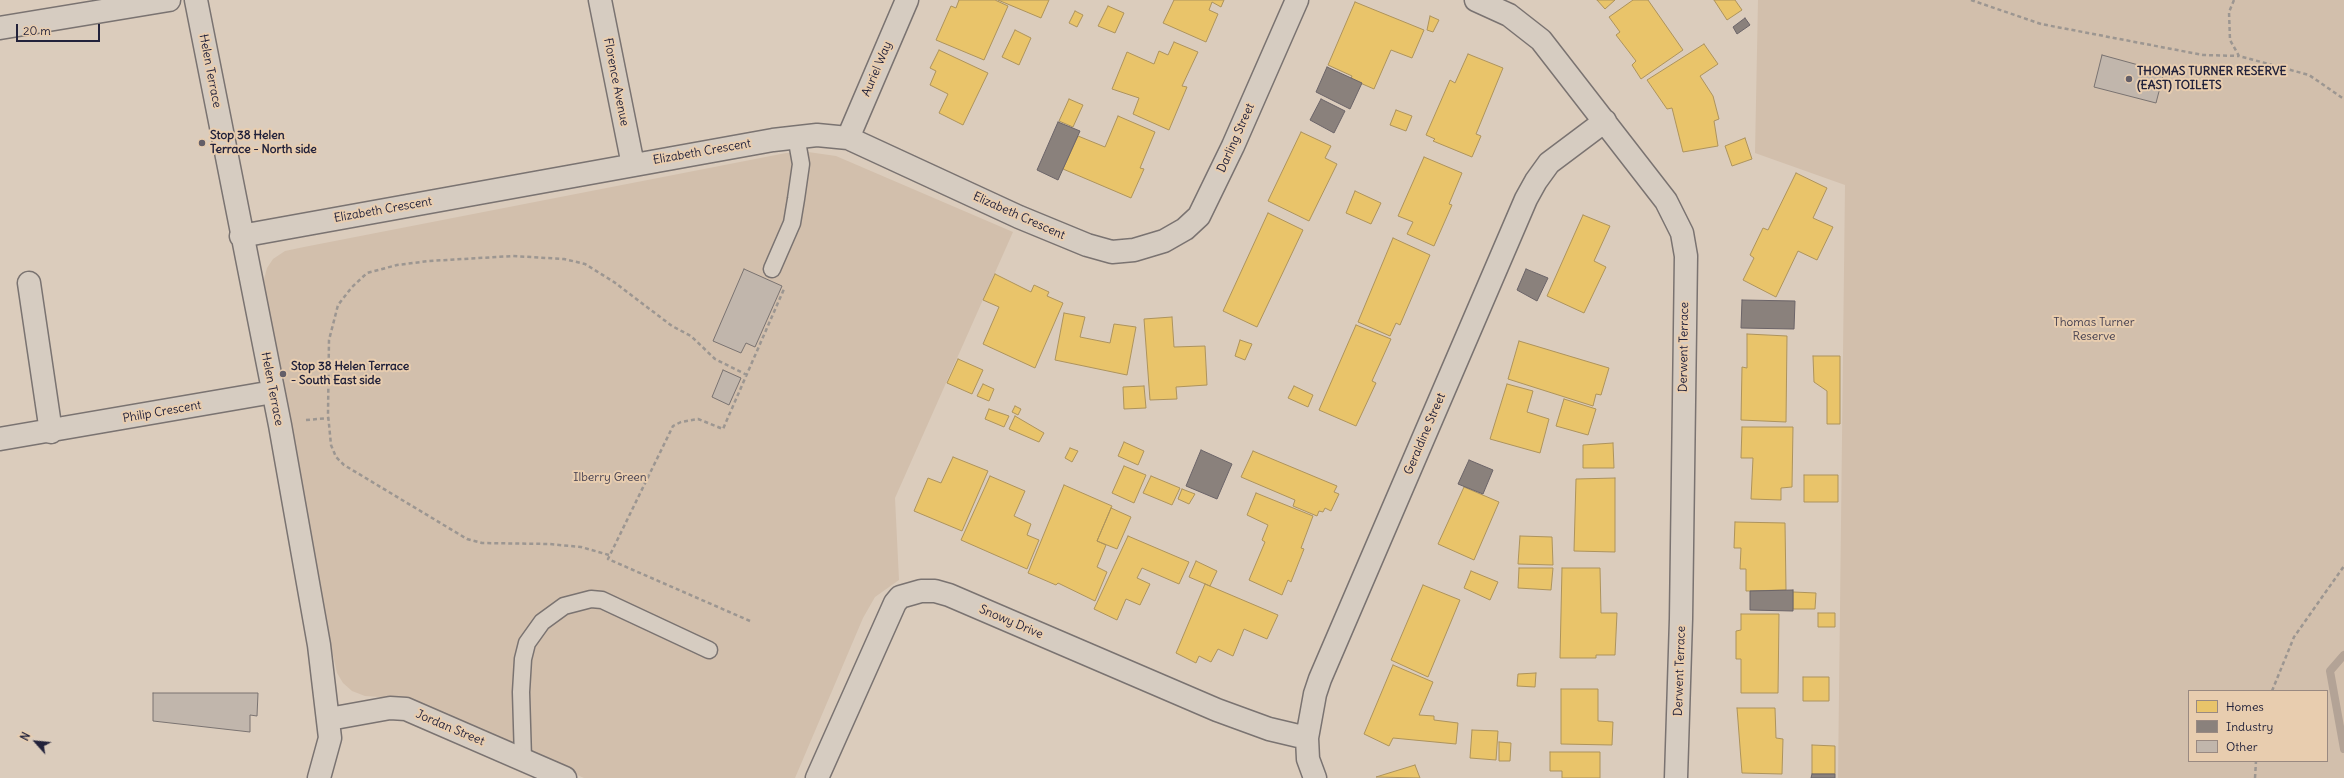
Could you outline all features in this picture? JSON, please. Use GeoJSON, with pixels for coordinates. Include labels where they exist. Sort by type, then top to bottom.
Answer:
{"type":"FeatureCollection","features":[{"type":"Feature","properties":{"kind":"street"},"geometry":{"type":"LineString","coordinates":[[0,28],[169,0]]}},
{"type":"Feature","properties":{"kind":"street","name":"Helen Terrace"},"geometry":{"type":"LineString","coordinates":[[196,0],[299,528],[329,719],[330,738],[319,778]]}},
{"type":"Feature","properties":{"kind":"street","name":"Florence Avenue"},"geometry":{"type":"LineString","coordinates":[[600,0],[633,165]]}},
{"type":"Feature","properties":{"kind":"street","name":"Auriel Way"},"geometry":{"type":"LineString","coordinates":[[848,138],[907,0]]}},
{"type":"Feature","properties":{"kind":"street","name":"Darling Street"},"geometry":{"type":"LineString","coordinates":[[1144,248],[1164,241],[1186,228],[1199,216],[1233,146],[1297,0]]}},
{"type":"Feature","properties":{"kind":"street","name":"Derwent Terrace"},"geometry":{"type":"LineString","coordinates":[[1476,0],[1509,15],[1533,32],[1605,121],[1673,212],[1682,233],[1686,256],[1681,619],[1676,778]]}},
{"type":"Feature","properties":{"kind":"street","name":"Geraldine Street"},"geometry":{"type":"LineString","coordinates":[[1315,778],[1308,759],[1307,738],[1315,694],[1320,679],[1526,199],[1536,181],[1549,163],[1605,121]]}},
{"type":"Feature","properties":{"kind":"street","name":"Elizabeth Crescent"},"geometry":{"type":"LineString","coordinates":[[241,236],[796,136],[826,135],[848,138],[1019,218],[1079,242],[1112,252],[1144,248]]}},
{"type":"Feature","properties":{"kind":"street"},"geometry":{"type":"LineString","coordinates":[[29,282],[51,432]]}},
{"type":"Feature","properties":{"kind":"street","name":"Philip Crescent"},"geometry":{"type":"LineString","coordinates":[[0,439],[51,432],[273,392]]}},
{"type":"Feature","properties":{"kind":"street","name":"Snowy Drive"},"geometry":{"type":"LineString","coordinates":[[817,778],[895,603],[900,597],[921,591],[935,591],[949,596],[1250,723],[1307,738]]}},
{"type":"Feature","properties":{"kind":"street","name":"Jordan Street"},"geometry":{"type":"LineString","coordinates":[[329,719],[390,708],[406,710],[566,778]]}},
{"type":"Feature","properties":{"kind":"lane"},"geometry":{"type":"LineString","coordinates":[[772,269],[792,223],[801,164],[796,136]]}},
{"type":"Feature","properties":{"kind":"lane"},"geometry":{"type":"LineString","coordinates":[[523,760],[521,692],[523,659],[527,643],[542,622],[564,606],[591,599],[602,600],[709,650]]}},
{"type":"Feature","properties":{"kind":"path"},"geometry":{"type":"LineString","coordinates":[[1971,0],[2042,24],[2203,55],[2239,56],[2309,75],[2344,99]]}},
{"type":"Feature","properties":{"kind":"path"},"geometry":{"type":"LineString","coordinates":[[2234,0],[2229,12],[2230,40],[2239,56]]}},
{"type":"Feature","properties":{"kind":"path"},"geometry":{"type":"LineString","coordinates":[[609,556],[581,548],[549,544],[482,543],[467,539],[344,465],[336,457],[331,445],[329,418],[329,340],[338,305],[352,287],[367,273],[397,265],[429,261],[543,256],[585,264],[614,282],[672,326],[691,336],[715,359],[747,375]]}},
{"type":"Feature","properties":{"kind":"path"},"geometry":{"type":"LineString","coordinates":[[750,621],[608,559],[674,426],[681,422],[698,419],[724,429],[786,285]]}},
{"type":"Feature","properties":{"kind":"path"},"geometry":{"type":"LineString","coordinates":[[303,421],[329,418]]}},
{"type":"Feature","properties":{"kind":"path"},"geometry":{"type":"LineString","coordinates":[[2272,690],[2294,637],[2344,566]]}},
{"type":"Feature","properties":{"kind":"path"},"geometry":{"type":"LineString","coordinates":[[2255,778],[2256,762]]}},
{"type":"Feature","properties":{"kind":"green space","name":"Thomas Turner Reserve"},"geometry":{"type":"Polygon","coordinates":[[[1758,0],[2344,0],[2344,778],[1838,778],[1845,185],[1755,153],[1758,0]]]}},
{"type":"Feature","properties":{"kind":"green space","name":"Ilberry Green"},"geometry":{"type":"Polygon","coordinates":[[[808,152],[836,156],[1013,232],[895,498],[899,580],[875,597],[863,618],[795,778],[584,778],[396,698],[365,696],[352,691],[343,683],[337,673],[327,628],[263,283],[267,268],[273,259],[285,251],[304,247],[786,153],[808,152]]]}},
{"type":"Feature","properties":{"kind":"building: Homes"},"geometry":{"type":"Polygon","coordinates":[[[959,0],[995,0],[1008,6],[984,60],[936,40],[951,6],[956,8],[959,0]]]}},
{"type":"Feature","properties":{"kind":"building: Homes"},"geometry":{"type":"Polygon","coordinates":[[[998,0],[1049,0],[1041,18],[998,0]]]}},
{"type":"Feature","properties":{"kind":"building: Homes"},"geometry":{"type":"Polygon","coordinates":[[[1174,0],[1224,0],[1221,7],[1212,2],[1209,10],[1218,14],[1206,42],[1163,23],[1174,0]]]}},
{"type":"Feature","properties":{"kind":"building: Homes"},"geometry":{"type":"Polygon","coordinates":[[[1597,0],[1615,0],[1605,9],[1597,0]]]}},
{"type":"Feature","properties":{"kind":"building: Homes"},"geometry":{"type":"Polygon","coordinates":[[[1633,0],[1648,0],[1683,50],[1641,79],[1632,65],[1636,61],[1616,35],[1620,32],[1609,17],[1633,0]]]}},
{"type":"Feature","properties":{"kind":"building: Homes"},"geometry":{"type":"Polygon","coordinates":[[[1714,0],[1735,0],[1742,10],[1727,20],[1714,0]]]}},
{"type":"Feature","properties":{"kind":"building: Homes"},"geometry":{"type":"Polygon","coordinates":[[[1355,2],[1424,30],[1412,58],[1391,50],[1374,89],[1351,79],[1352,76],[1328,65],[1355,2]]]}},
{"type":"Feature","properties":{"kind":"building: Homes"},"geometry":{"type":"Polygon","coordinates":[[[1108,6],[1124,13],[1115,33],[1098,26],[1108,6]]]}},
{"type":"Feature","properties":{"kind":"building: Homes"},"geometry":{"type":"Polygon","coordinates":[[[1075,11],[1083,15],[1077,27],[1069,23],[1075,11]]]}},
{"type":"Feature","properties":{"kind":"building: Homes"},"geometry":{"type":"Polygon","coordinates":[[[1430,16],[1439,20],[1433,32],[1427,30],[1430,16]]]}},
{"type":"Feature","properties":{"kind":"building: Homes"},"geometry":{"type":"Polygon","coordinates":[[[1015,30],[1031,38],[1019,65],[1002,57],[1015,30]]]}},
{"type":"Feature","properties":{"kind":"building: Homes"},"geometry":{"type":"Polygon","coordinates":[[[1174,42],[1198,52],[1182,86],[1187,87],[1169,130],[1133,114],[1139,98],[1112,89],[1127,52],[1154,64],[1159,51],[1168,55],[1174,42]]]}},
{"type":"Feature","properties":{"kind":"building: Homes"},"geometry":{"type":"Polygon","coordinates":[[[1704,44],[1718,64],[1700,76],[1713,96],[1719,119],[1714,121],[1718,146],[1683,152],[1672,108],[1667,109],[1647,80],[1704,44]]]}},
{"type":"Feature","properties":{"kind":"building: Homes"},"geometry":{"type":"Polygon","coordinates":[[[939,50],[988,73],[963,125],[939,113],[948,94],[930,85],[936,71],[930,68],[939,50]]]}},
{"type":"Feature","properties":{"kind":"building: Homes"},"geometry":{"type":"Polygon","coordinates":[[[1468,54],[1503,68],[1476,134],[1481,136],[1472,157],[1433,141],[1435,139],[1426,135],[1450,80],[1455,83],[1468,54]]]}},
{"type":"Feature","properties":{"kind":"building: Homes"},"geometry":{"type":"Polygon","coordinates":[[[1069,99],[1083,105],[1073,127],[1059,121],[1069,99]]]}},
{"type":"Feature","properties":{"kind":"building: Homes"},"geometry":{"type":"Polygon","coordinates":[[[1396,110],[1412,116],[1406,131],[1390,125],[1396,110]]]}},
{"type":"Feature","properties":{"kind":"building: Homes"},"geometry":{"type":"Polygon","coordinates":[[[1118,116],[1155,132],[1140,168],[1144,169],[1131,198],[1063,169],[1078,136],[1105,147],[1118,116]]]}},
{"type":"Feature","properties":{"kind":"building: Homes"},"geometry":{"type":"Polygon","coordinates":[[[1301,132],[1331,146],[1325,158],[1337,164],[1309,221],[1268,201],[1301,132]]]}},
{"type":"Feature","properties":{"kind":"building: Homes"},"geometry":{"type":"Polygon","coordinates":[[[1745,138],[1752,159],[1732,166],[1725,146],[1745,138]]]}},
{"type":"Feature","properties":{"kind":"building: Homes"},"geometry":{"type":"Polygon","coordinates":[[[1424,157],[1462,173],[1449,204],[1452,205],[1434,246],[1407,234],[1413,222],[1398,216],[1424,157]]]}},
{"type":"Feature","properties":{"kind":"building: Homes"},"geometry":{"type":"Polygon","coordinates":[[[1796,173],[1827,188],[1813,218],[1833,227],[1817,260],[1798,251],[1776,297],[1743,280],[1754,258],[1750,255],[1763,228],[1768,230],[1796,173]]]}},
{"type":"Feature","properties":{"kind":"building: Homes"},"geometry":{"type":"Polygon","coordinates":[[[1355,191],[1381,203],[1371,224],[1346,213],[1355,191]]]}},
{"type":"Feature","properties":{"kind":"building: Homes"},"geometry":{"type":"Polygon","coordinates":[[[1268,213],[1303,230],[1257,327],[1223,311],[1268,213]]]}},
{"type":"Feature","properties":{"kind":"building: Homes"},"geometry":{"type":"Polygon","coordinates":[[[1583,215],[1610,226],[1594,261],[1606,267],[1584,313],[1547,296],[1583,215]]]}},
{"type":"Feature","properties":{"kind":"building: Homes"},"geometry":{"type":"Polygon","coordinates":[[[1393,238],[1430,255],[1400,325],[1396,323],[1390,336],[1358,322],[1393,238]]]}},
{"type":"Feature","properties":{"kind":"building: Homes"},"geometry":{"type":"Polygon","coordinates":[[[995,274],[1031,292],[1034,285],[1049,292],[1047,296],[1063,303],[1035,368],[983,344],[999,307],[983,300],[995,274]]]}},
{"type":"Feature","properties":{"kind":"building: Homes"},"geometry":{"type":"Polygon","coordinates":[[[1064,313],[1085,317],[1080,337],[1110,343],[1114,324],[1136,327],[1127,375],[1055,360],[1064,313]]]}},
{"type":"Feature","properties":{"kind":"building: Homes"},"geometry":{"type":"Polygon","coordinates":[[[1172,317],[1174,347],[1205,346],[1207,385],[1176,387],[1177,399],[1150,400],[1144,319],[1172,317]]]}},
{"type":"Feature","properties":{"kind":"building: Homes"},"geometry":{"type":"Polygon","coordinates":[[[1356,325],[1391,339],[1372,381],[1376,383],[1356,426],[1319,410],[1356,325]]]}},
{"type":"Feature","properties":{"kind":"building: Homes"},"geometry":{"type":"Polygon","coordinates":[[[1747,334],[1787,336],[1786,422],[1741,420],[1742,367],[1747,368],[1747,334]]]}},
{"type":"Feature","properties":{"kind":"building: Homes"},"geometry":{"type":"Polygon","coordinates":[[[1240,340],[1252,344],[1245,360],[1235,356],[1240,340]]]}},
{"type":"Feature","properties":{"kind":"building: Homes"},"geometry":{"type":"Polygon","coordinates":[[[1519,341],[1609,368],[1601,395],[1596,394],[1593,406],[1508,379],[1519,341]]]}},
{"type":"Feature","properties":{"kind":"building: Homes"},"geometry":{"type":"Polygon","coordinates":[[[1813,356],[1840,356],[1840,424],[1827,424],[1827,391],[1814,382],[1813,356]]]}},
{"type":"Feature","properties":{"kind":"building: Homes"},"geometry":{"type":"Polygon","coordinates":[[[958,359],[983,370],[972,394],[947,383],[958,359]]]}},
{"type":"Feature","properties":{"kind":"building: Homes"},"geometry":{"type":"Polygon","coordinates":[[[983,384],[994,389],[989,401],[977,396],[983,384]]]}},
{"type":"Feature","properties":{"kind":"building: Homes"},"geometry":{"type":"Polygon","coordinates":[[[1507,384],[1533,391],[1527,412],[1549,419],[1540,453],[1490,439],[1507,384]]]}},
{"type":"Feature","properties":{"kind":"building: Homes"},"geometry":{"type":"Polygon","coordinates":[[[1144,386],[1146,408],[1124,409],[1123,387],[1144,386]]]}},
{"type":"Feature","properties":{"kind":"building: Homes"},"geometry":{"type":"Polygon","coordinates":[[[1294,386],[1313,395],[1308,407],[1288,398],[1294,386]]]}},
{"type":"Feature","properties":{"kind":"building: Homes"},"geometry":{"type":"Polygon","coordinates":[[[1564,399],[1596,409],[1588,435],[1556,426],[1564,399]]]}},
{"type":"Feature","properties":{"kind":"building: Homes"},"geometry":{"type":"Polygon","coordinates":[[[1015,406],[1021,409],[1018,415],[1012,412],[1015,406]]]}},
{"type":"Feature","properties":{"kind":"building: Homes"},"geometry":{"type":"Polygon","coordinates":[[[989,409],[1009,416],[1004,427],[985,419],[989,409]]]}},
{"type":"Feature","properties":{"kind":"building: Homes"},"geometry":{"type":"Polygon","coordinates":[[[1015,416],[1044,433],[1039,442],[1009,429],[1015,416]]]}},
{"type":"Feature","properties":{"kind":"building: Homes"},"geometry":{"type":"Polygon","coordinates":[[[1742,427],[1793,427],[1792,487],[1781,488],[1781,500],[1751,499],[1753,458],[1741,458],[1742,427]]]}},
{"type":"Feature","properties":{"kind":"building: Homes"},"geometry":{"type":"Polygon","coordinates":[[[1124,442],[1144,451],[1138,465],[1118,456],[1124,442]]]}},
{"type":"Feature","properties":{"kind":"building: Homes"},"geometry":{"type":"Polygon","coordinates":[[[1613,443],[1614,468],[1583,468],[1583,445],[1613,443]]]}},
{"type":"Feature","properties":{"kind":"building: Homes"},"geometry":{"type":"Polygon","coordinates":[[[1070,448],[1078,451],[1072,462],[1065,458],[1070,448]]]}},
{"type":"Feature","properties":{"kind":"building: Homes"},"geometry":{"type":"Polygon","coordinates":[[[1253,451],[1337,486],[1334,492],[1339,494],[1331,511],[1325,508],[1323,512],[1319,511],[1317,516],[1293,506],[1295,500],[1241,477],[1253,451]]]}},
{"type":"Feature","properties":{"kind":"building: Homes"},"geometry":{"type":"Polygon","coordinates":[[[953,457],[988,471],[962,531],[914,511],[928,478],[941,483],[953,457]]]}},
{"type":"Feature","properties":{"kind":"building: Homes"},"geometry":{"type":"Polygon","coordinates":[[[1124,466],[1146,475],[1134,503],[1112,493],[1124,466]]]}},
{"type":"Feature","properties":{"kind":"building: Homes"},"geometry":{"type":"Polygon","coordinates":[[[1804,475],[1838,475],[1838,502],[1804,502],[1804,475]]]}},
{"type":"Feature","properties":{"kind":"building: Homes"},"geometry":{"type":"Polygon","coordinates":[[[990,476],[1025,491],[1014,516],[1031,524],[1027,535],[1039,540],[1027,569],[961,540],[990,476]]]}},
{"type":"Feature","properties":{"kind":"building: Homes"},"geometry":{"type":"Polygon","coordinates":[[[1151,476],[1180,488],[1172,505],[1143,493],[1151,476]]]}},
{"type":"Feature","properties":{"kind":"building: Homes"},"geometry":{"type":"Polygon","coordinates":[[[1615,478],[1615,552],[1574,551],[1576,479],[1615,478]]]}},
{"type":"Feature","properties":{"kind":"building: Homes"},"geometry":{"type":"Polygon","coordinates":[[[1064,485],[1112,506],[1097,541],[1106,545],[1097,567],[1107,572],[1095,601],[1058,583],[1056,585],[1028,573],[1064,485]]]}},
{"type":"Feature","properties":{"kind":"building: Homes"},"geometry":{"type":"Polygon","coordinates":[[[1464,487],[1499,502],[1474,560],[1438,544],[1464,487]]]}},
{"type":"Feature","properties":{"kind":"building: Homes"},"geometry":{"type":"Polygon","coordinates":[[[1182,489],[1195,494],[1189,504],[1178,499],[1182,489]]]}},
{"type":"Feature","properties":{"kind":"building: Homes"},"geometry":{"type":"Polygon","coordinates":[[[1256,493],[1313,516],[1301,548],[1304,549],[1291,582],[1288,580],[1282,595],[1249,580],[1265,542],[1262,540],[1268,525],[1247,515],[1256,493]]]}},
{"type":"Feature","properties":{"kind":"building: Homes"},"geometry":{"type":"Polygon","coordinates":[[[1111,508],[1131,517],[1117,549],[1097,541],[1111,508]]]}},
{"type":"Feature","properties":{"kind":"building: Homes"},"geometry":{"type":"Polygon","coordinates":[[[1735,522],[1785,523],[1786,590],[1746,591],[1746,569],[1740,569],[1741,548],[1734,548],[1735,522]]]}},
{"type":"Feature","properties":{"kind":"building: Homes"},"geometry":{"type":"Polygon","coordinates":[[[1128,536],[1189,562],[1179,584],[1142,568],[1137,578],[1150,584],[1140,605],[1126,599],[1117,620],[1094,609],[1128,536]]]}},
{"type":"Feature","properties":{"kind":"building: Homes"},"geometry":{"type":"Polygon","coordinates":[[[1520,536],[1552,537],[1553,565],[1518,564],[1520,536]]]}},
{"type":"Feature","properties":{"kind":"building: Homes"},"geometry":{"type":"Polygon","coordinates":[[[1196,561],[1217,571],[1210,586],[1189,577],[1196,561]]]}},
{"type":"Feature","properties":{"kind":"building: Homes"},"geometry":{"type":"Polygon","coordinates":[[[1519,568],[1553,568],[1551,590],[1518,588],[1519,568]]]}},
{"type":"Feature","properties":{"kind":"building: Homes"},"geometry":{"type":"Polygon","coordinates":[[[1562,568],[1600,568],[1601,613],[1617,613],[1615,655],[1596,655],[1596,658],[1560,658],[1562,568]]]}},
{"type":"Feature","properties":{"kind":"building: Homes"},"geometry":{"type":"Polygon","coordinates":[[[1471,571],[1498,582],[1490,600],[1464,588],[1471,571]]]}},
{"type":"Feature","properties":{"kind":"building: Homes"},"geometry":{"type":"Polygon","coordinates":[[[1205,584],[1278,615],[1267,639],[1244,629],[1233,656],[1218,649],[1211,662],[1199,656],[1196,663],[1176,653],[1205,584]]]}},
{"type":"Feature","properties":{"kind":"building: Homes"},"geometry":{"type":"Polygon","coordinates":[[[1423,585],[1460,600],[1428,677],[1391,660],[1423,585]]]}},
{"type":"Feature","properties":{"kind":"building: Homes"},"geometry":{"type":"Polygon","coordinates":[[[1793,592],[1816,593],[1815,609],[1793,609],[1793,592]]]}},
{"type":"Feature","properties":{"kind":"building: Homes"},"geometry":{"type":"Polygon","coordinates":[[[1818,613],[1835,613],[1835,627],[1818,627],[1818,613]]]}},
{"type":"Feature","properties":{"kind":"building: Homes"},"geometry":{"type":"Polygon","coordinates":[[[1741,614],[1779,614],[1778,693],[1741,693],[1741,659],[1736,659],[1736,631],[1741,630],[1741,614]]]}},
{"type":"Feature","properties":{"kind":"building: Homes"},"geometry":{"type":"Polygon","coordinates":[[[1393,665],[1433,682],[1419,715],[1434,716],[1434,720],[1458,723],[1456,744],[1393,738],[1389,746],[1364,734],[1393,665]]]}},
{"type":"Feature","properties":{"kind":"building: Homes"},"geometry":{"type":"Polygon","coordinates":[[[1536,673],[1535,687],[1517,686],[1518,674],[1536,673]]]}},
{"type":"Feature","properties":{"kind":"building: Homes"},"geometry":{"type":"Polygon","coordinates":[[[1803,677],[1829,677],[1829,701],[1803,701],[1803,677]]]}},
{"type":"Feature","properties":{"kind":"building: Homes"},"geometry":{"type":"Polygon","coordinates":[[[1561,689],[1598,689],[1598,721],[1613,722],[1612,745],[1561,744],[1561,689]]]}},
{"type":"Feature","properties":{"kind":"building: Homes"},"geometry":{"type":"Polygon","coordinates":[[[1737,708],[1775,708],[1776,738],[1783,739],[1782,774],[1742,773],[1737,708]]]}},
{"type":"Feature","properties":{"kind":"building: Homes"},"geometry":{"type":"Polygon","coordinates":[[[1472,730],[1498,731],[1496,760],[1470,758],[1472,730]]]}},
{"type":"Feature","properties":{"kind":"building: Homes"},"geometry":{"type":"Polygon","coordinates":[[[1499,742],[1511,743],[1510,761],[1499,761],[1499,742]]]}},
{"type":"Feature","properties":{"kind":"building: Homes"},"geometry":{"type":"Polygon","coordinates":[[[1812,745],[1835,746],[1835,774],[1812,774],[1812,745]]]}},
{"type":"Feature","properties":{"kind":"building: Homes"},"geometry":{"type":"Polygon","coordinates":[[[1550,752],[1600,752],[1600,778],[1562,778],[1562,771],[1550,771],[1550,752]]]}},
{"type":"Feature","properties":{"kind":"building: Homes"},"geometry":{"type":"Polygon","coordinates":[[[1415,765],[1420,778],[1376,777],[1415,765]]]}},
{"type":"Feature","properties":{"kind":"building: Industry"},"geometry":{"type":"Polygon","coordinates":[[[1745,18],[1750,25],[1737,34],[1733,27],[1745,18]]]}},
{"type":"Feature","properties":{"kind":"building: Industry"},"geometry":{"type":"Polygon","coordinates":[[[1327,67],[1362,83],[1350,109],[1316,92],[1327,67]]]}},
{"type":"Feature","properties":{"kind":"building: Industry"},"geometry":{"type":"Polygon","coordinates":[[[1321,99],[1345,111],[1334,133],[1310,120],[1321,99]]]}},
{"type":"Feature","properties":{"kind":"building: Industry"},"geometry":{"type":"Polygon","coordinates":[[[1058,122],[1080,131],[1058,180],[1037,170],[1058,122]]]}},
{"type":"Feature","properties":{"kind":"building: Industry"},"geometry":{"type":"Polygon","coordinates":[[[1526,269],[1548,278],[1537,301],[1517,290],[1526,269]]]}},
{"type":"Feature","properties":{"kind":"building: Industry"},"geometry":{"type":"Polygon","coordinates":[[[1742,300],[1795,301],[1794,329],[1741,328],[1742,300]]]}},
{"type":"Feature","properties":{"kind":"building: Industry"},"geometry":{"type":"Polygon","coordinates":[[[1201,450],[1232,464],[1217,499],[1186,486],[1201,450]]]}},
{"type":"Feature","properties":{"kind":"building: Industry"},"geometry":{"type":"Polygon","coordinates":[[[1469,460],[1493,470],[1483,494],[1458,484],[1469,460]]]}},
{"type":"Feature","properties":{"kind":"building: Industry"},"geometry":{"type":"Polygon","coordinates":[[[1793,590],[1793,611],[1750,610],[1750,591],[1793,590]]]}},
{"type":"Feature","properties":{"kind":"building: Industry"},"geometry":{"type":"Polygon","coordinates":[[[1812,774],[1835,774],[1835,778],[1811,778],[1812,774]]]}},
{"type":"Feature","properties":{"kind":"building: Other","name":"THOMAS TURNER RESERVE (EAST) TOILETS"},"geometry":{"type":"Polygon","coordinates":[[[2102,55],[2164,72],[2156,103],[2094,87],[2102,55]]]}},
{"type":"Feature","properties":{"kind":"building: Other"},"geometry":{"type":"Polygon","coordinates":[[[744,269],[782,286],[755,347],[746,343],[741,353],[713,341],[744,269]]]}},
{"type":"Feature","properties":{"kind":"building: Other"},"geometry":{"type":"Polygon","coordinates":[[[723,370],[741,378],[729,405],[712,397],[723,370]]]}},
{"type":"Feature","properties":{"kind":"building: Other"},"geometry":{"type":"Polygon","coordinates":[[[153,693],[258,693],[257,716],[250,715],[250,732],[153,721],[153,693]]]}},
{"type":"Feature","properties":{"kind":"waterway"},"geometry":{"type":"LineString","coordinates":[[2344,655],[2330,671],[2344,749]]}},
{"type":"Feature","properties":{"kind":"place","name":"THOMAS TURNER RESERVE (EAST) TOILETS"},"geometry":{"type":"Point","coordinates":[2129,79]}},
{"type":"Feature","properties":{"kind":"place","name":"Stop 38 Helen Terrace - North side"},"geometry":{"type":"Point","coordinates":[202,143]}},
{"type":"Feature","properties":{"kind":"place","name":"Stop 38 Helen Terrace - South East side"},"geometry":{"type":"Point","coordinates":[283,374]}}]}
